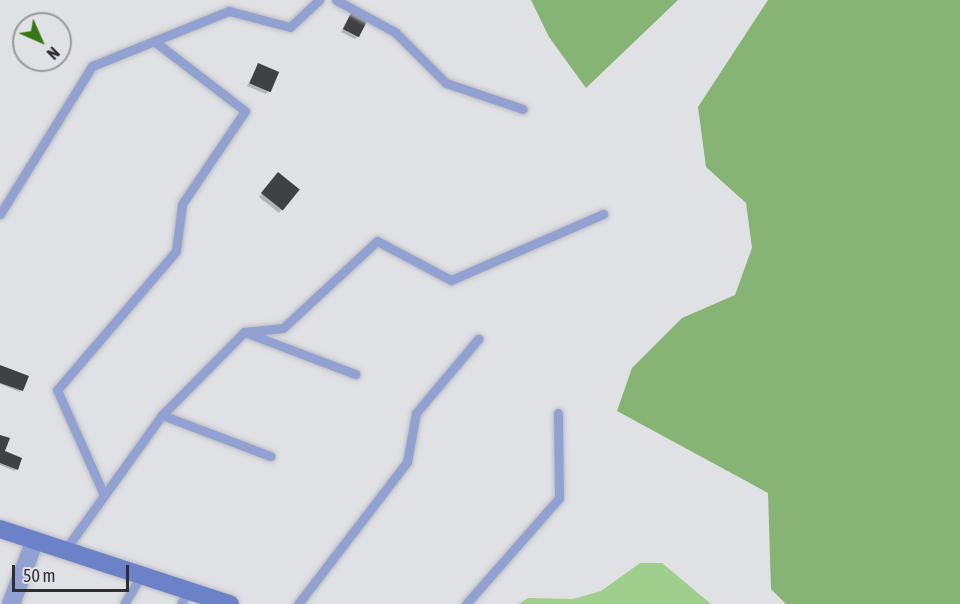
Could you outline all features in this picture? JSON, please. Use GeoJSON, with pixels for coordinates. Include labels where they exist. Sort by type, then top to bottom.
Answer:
{"type":"FeatureCollection","features":[{"type":"Feature","properties":{"kind":"street"},"geometry":{"type":"LineString","coordinates":[[0,529],[142,574],[184,597],[230,604]]}},
{"type":"Feature","properties":{"kind":"street"},"geometry":{"type":"LineString","coordinates":[[11,604],[35,540]]}},
{"type":"Feature","properties":{"kind":"lane"},"geometry":{"type":"LineString","coordinates":[[0,214],[92,66],[229,11],[290,27],[319,0]]}},
{"type":"Feature","properties":{"kind":"lane"},"geometry":{"type":"LineString","coordinates":[[336,0],[395,32],[446,83],[523,109]]}},
{"type":"Feature","properties":{"kind":"lane"},"geometry":{"type":"LineString","coordinates":[[104,495],[57,390],[176,251],[182,204],[244,111],[153,41]]}},
{"type":"Feature","properties":{"kind":"lane"},"geometry":{"type":"LineString","coordinates":[[64,550],[162,415],[244,332],[283,328],[377,241],[451,280],[603,214]]}},
{"type":"Feature","properties":{"kind":"lane"},"geometry":{"type":"LineString","coordinates":[[244,332],[355,374]]}},
{"type":"Feature","properties":{"kind":"lane"},"geometry":{"type":"LineString","coordinates":[[298,604],[407,462],[416,413],[478,339]]}},
{"type":"Feature","properties":{"kind":"lane"},"geometry":{"type":"LineString","coordinates":[[466,604],[559,498],[558,413]]}},
{"type":"Feature","properties":{"kind":"lane"},"geometry":{"type":"LineString","coordinates":[[162,415],[270,456]]}},
{"type":"Feature","properties":{"kind":"lane"},"geometry":{"type":"LineString","coordinates":[[124,604],[142,574]]}},
{"type":"Feature","properties":{"kind":"shaded area"},"geometry":{"type":"Polygon","coordinates":[[[531,0],[678,0],[586,88],[549,37],[531,0]]]}},
{"type":"Feature","properties":{"kind":"shaded area"},"geometry":{"type":"Polygon","coordinates":[[[768,0],[960,0],[960,604],[786,604],[771,589],[768,493],[617,411],[632,368],[682,318],[735,295],[752,248],[746,203],[706,167],[698,107],[768,0]]]}},
{"type":"Feature","properties":{"kind":"shaded area"},"geometry":{"type":"Polygon","coordinates":[[[640,563],[662,563],[711,604],[518,604],[528,598],[573,599],[601,591],[640,563]]]}},
{"type":"Feature","properties":{"kind":"building"},"geometry":{"type":"Polygon","coordinates":[[[351,13],[367,21],[359,37],[343,29],[351,13]]]}},
{"type":"Feature","properties":{"kind":"building"},"geometry":{"type":"Polygon","coordinates":[[[258,63],[279,72],[271,92],[249,83],[258,63]]]}},
{"type":"Feature","properties":{"kind":"building"},"geometry":{"type":"Polygon","coordinates":[[[278,172],[300,190],[283,211],[261,193],[278,172]]]}},
{"type":"Feature","properties":{"kind":"building"},"geometry":{"type":"Polygon","coordinates":[[[0,365],[29,376],[23,391],[0,383],[0,365]]]}},
{"type":"Feature","properties":{"kind":"building"},"geometry":{"type":"Polygon","coordinates":[[[0,435],[10,438],[5,451],[22,458],[18,470],[0,463],[0,435]]]}}]}
